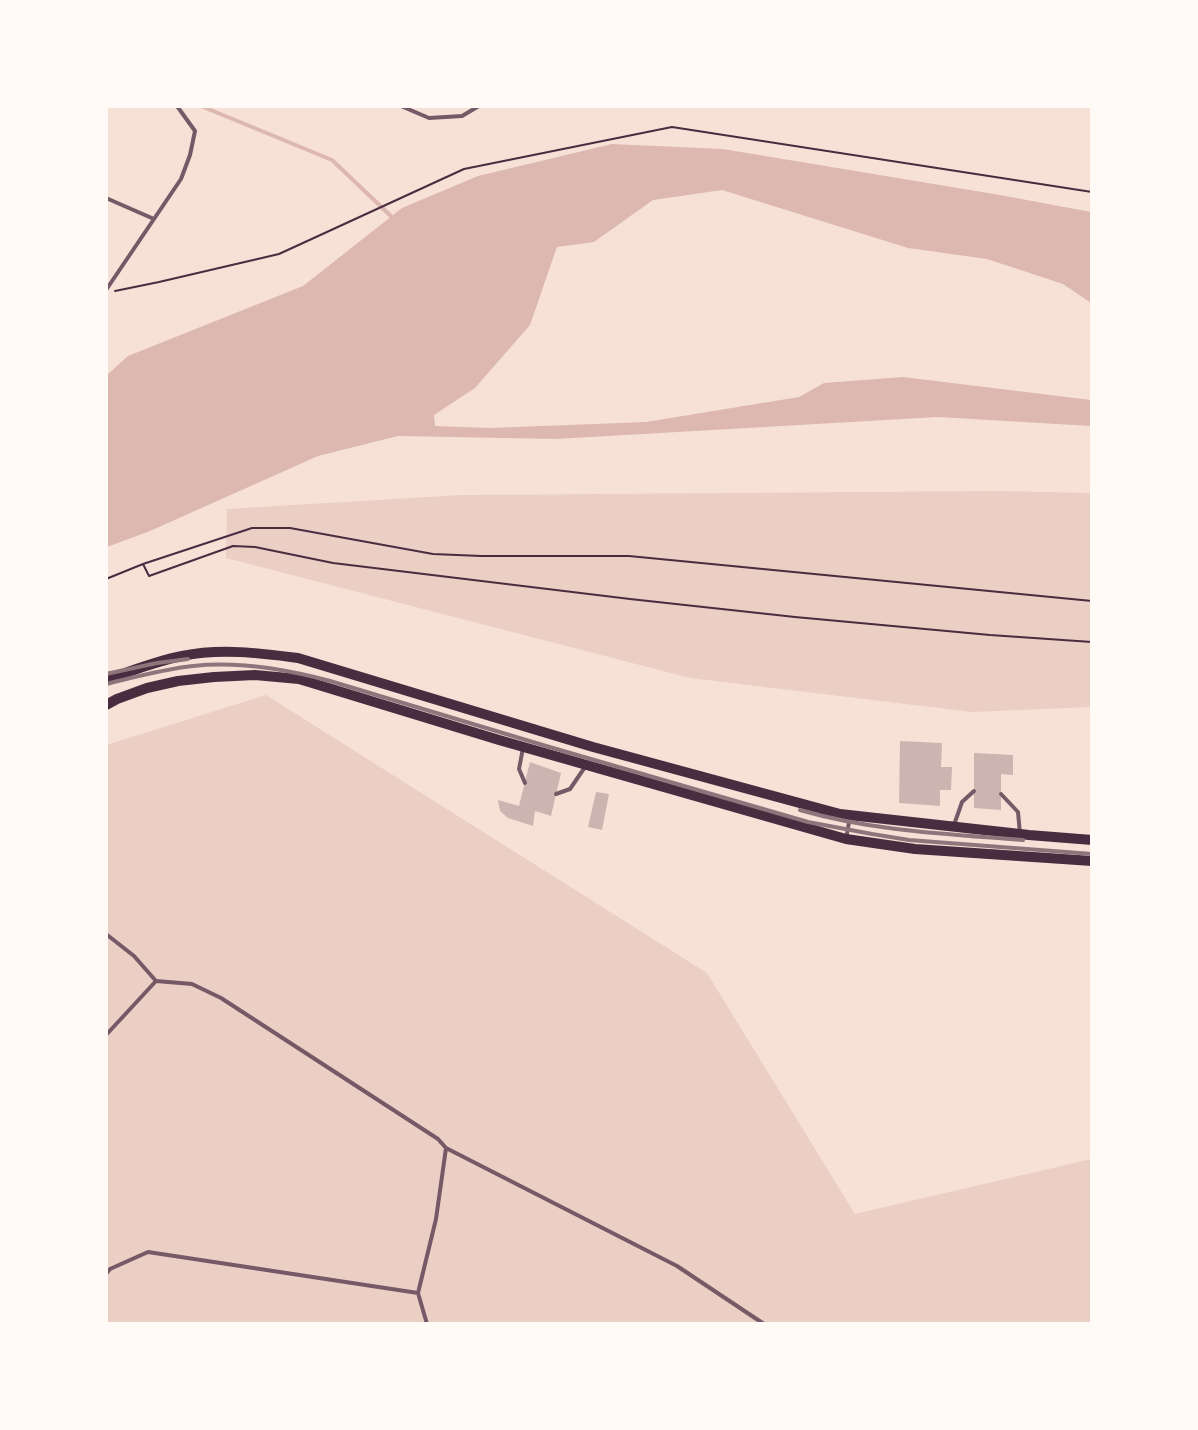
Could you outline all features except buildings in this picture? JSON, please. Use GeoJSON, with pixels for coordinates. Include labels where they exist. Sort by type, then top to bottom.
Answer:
{"type":"FeatureCollection","features":[{"type":"Feature","properties":{"kind":"main road"},"geometry":{"type":"LineString","coordinates":[[106,680],[183,656],[227,652],[298,658],[593,747],[840,814],[1092,840]]}},
{"type":"Feature","properties":{"kind":"main road"},"geometry":{"type":"LineString","coordinates":[[106,705],[147,688],[214,676],[255,675],[299,679],[523,747],[846,839],[915,849],[1092,861]]}},
{"type":"Feature","properties":{"kind":"lane"},"geometry":{"type":"LineString","coordinates":[[106,291],[181,179],[190,155],[195,131],[177,106]]}},
{"type":"Feature","properties":{"kind":"lane"},"geometry":{"type":"LineString","coordinates":[[401,106],[429,118],[462,116],[479,106]]}},
{"type":"Feature","properties":{"kind":"lane"},"geometry":{"type":"LineString","coordinates":[[106,198],[154,219]]}},
{"type":"Feature","properties":{"kind":"lane"},"geometry":{"type":"LineString","coordinates":[[523,747],[519,770],[525,783]]}},
{"type":"Feature","properties":{"kind":"lane"},"geometry":{"type":"LineString","coordinates":[[556,794],[570,789],[586,765]]}},
{"type":"Feature","properties":{"kind":"lane"},"geometry":{"type":"LineString","coordinates":[[953,827],[962,802],[974,791]]}},
{"type":"Feature","properties":{"kind":"lane"},"geometry":{"type":"LineString","coordinates":[[1001,794],[1018,812],[1020,834]]}},
{"type":"Feature","properties":{"kind":"lane"},"geometry":{"type":"LineString","coordinates":[[846,839],[850,816]]}},
{"type":"Feature","properties":{"kind":"lane"},"geometry":{"type":"LineString","coordinates":[[106,934],[134,956],[156,981],[192,984],[221,998],[438,1139],[446,1148],[677,1266],[764,1323]]}},
{"type":"Feature","properties":{"kind":"lane"},"geometry":{"type":"LineString","coordinates":[[106,1035],[156,981]]}},
{"type":"Feature","properties":{"kind":"lane"},"geometry":{"type":"LineString","coordinates":[[427,1323],[418,1293],[436,1219],[446,1148]]}},
{"type":"Feature","properties":{"kind":"lane"},"geometry":{"type":"LineString","coordinates":[[106,1274],[110,1269],[148,1252],[418,1293]]}},
{"type":"Feature","properties":{"kind":"path"},"geometry":{"type":"LineString","coordinates":[[106,291],[159,282],[279,254],[464,169],[672,127],[1092,192]]}},
{"type":"Feature","properties":{"kind":"path"},"geometry":{"type":"LineString","coordinates":[[106,579],[143,564],[252,528],[290,528],[433,554],[629,556],[1092,601]]}},
{"type":"Feature","properties":{"kind":"path"},"geometry":{"type":"LineString","coordinates":[[143,564],[149,576],[233,546],[255,547],[333,562],[630,599],[886,626],[1092,642]]}},
{"type":"Feature","properties":{"kind":"shaded area"},"geometry":{"type":"Polygon","coordinates":[[[612,144],[723,149],[1091,212],[1091,303],[1063,284],[987,259],[908,248],[722,190],[653,200],[594,242],[557,247],[530,325],[475,388],[434,415],[435,426],[490,428],[646,422],[799,397],[824,383],[903,377],[1091,400],[1091,426],[938,417],[556,439],[398,436],[318,456],[150,531],[107,547],[107,375],[128,356],[303,286],[402,208],[478,176],[612,144]]]}},
{"type":"Feature","properties":{"kind":"shaded area"},"geometry":{"type":"Polygon","coordinates":[[[998,491],[1091,493],[1091,707],[972,712],[690,678],[226,558],[227,509],[461,495],[998,491]]]}},
{"type":"Feature","properties":{"kind":"shaded area"},"geometry":{"type":"Polygon","coordinates":[[[266,695],[707,973],[855,1214],[1091,1159],[1091,1323],[107,1323],[106,745],[266,695]]]}},
{"type":"Feature","properties":{"kind":"waterway"},"geometry":{"type":"LineString","coordinates":[[201,106],[332,160],[394,219]]}},
{"type":"Feature","properties":{"kind":"railway"},"geometry":{"type":"LineString","coordinates":[[106,674],[188,659]]}},
{"type":"Feature","properties":{"kind":"railway"},"geometry":{"type":"LineString","coordinates":[[106,684],[193,666],[245,665],[279,670],[330,681],[808,822],[909,840],[1092,854]]}},
{"type":"Feature","properties":{"kind":"railway"},"geometry":{"type":"LineString","coordinates":[[800,810],[882,827],[1023,840]]}}]}
